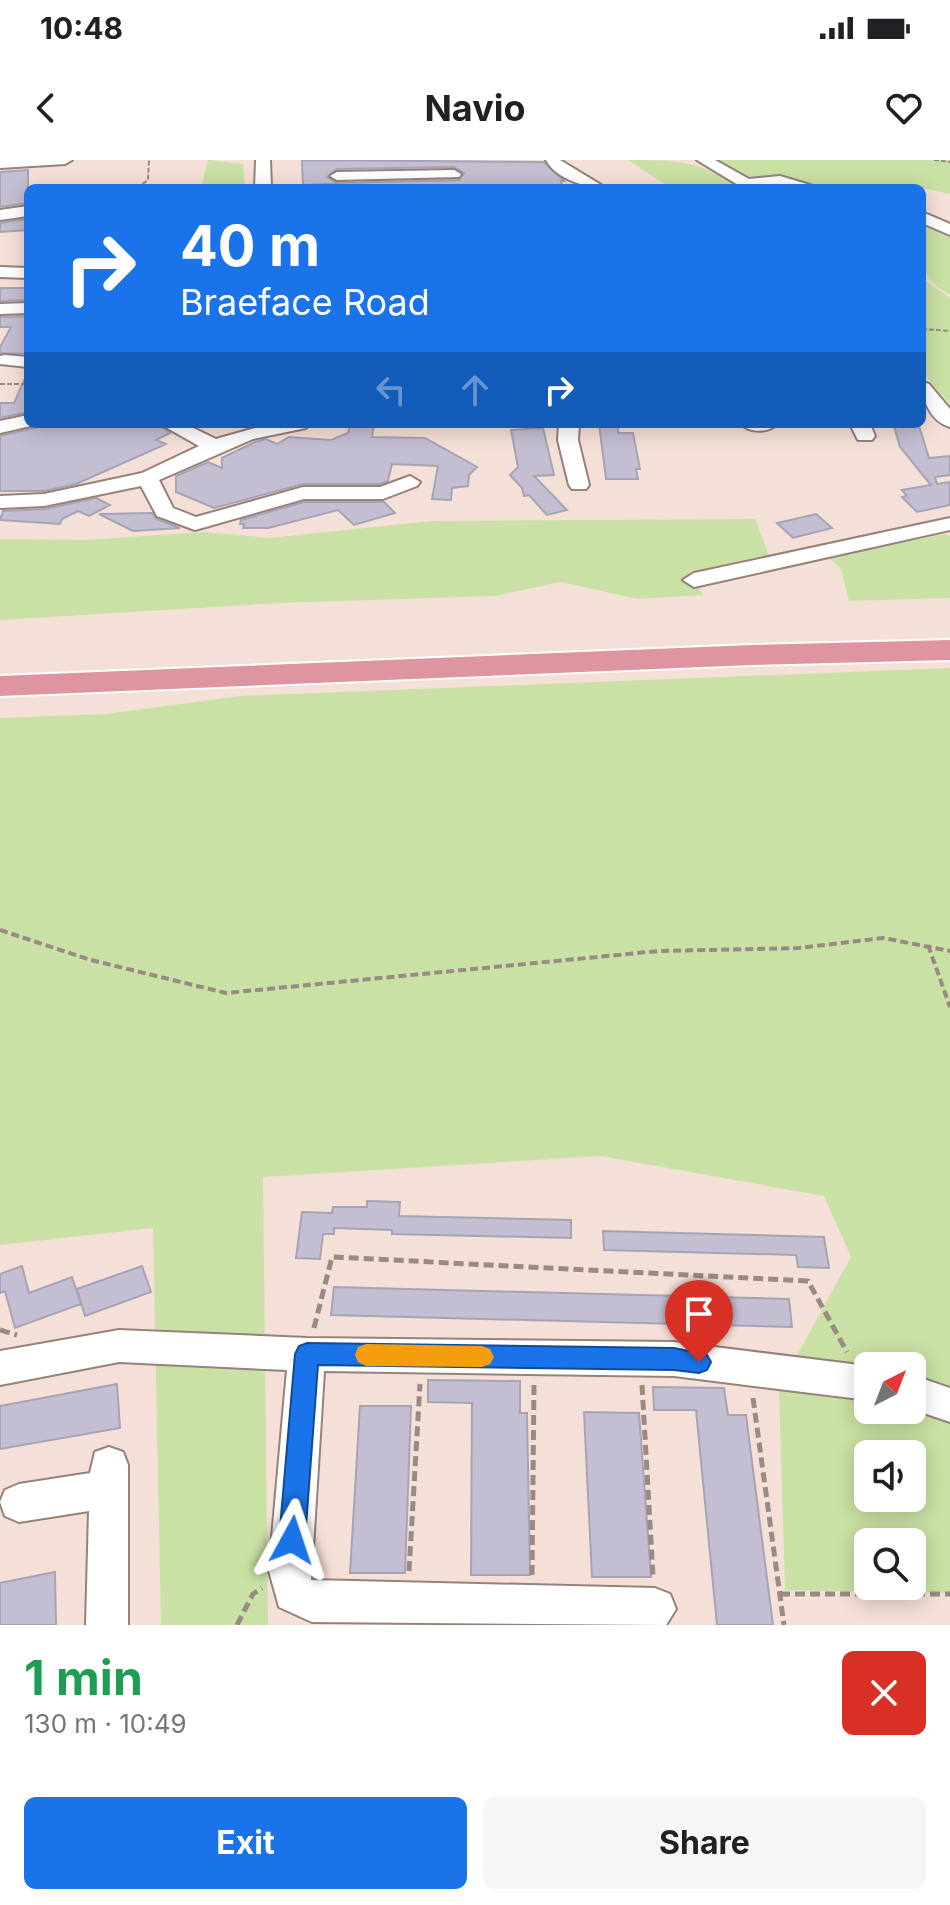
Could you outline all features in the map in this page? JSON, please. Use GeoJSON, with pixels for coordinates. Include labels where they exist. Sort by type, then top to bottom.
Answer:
{"type":"FeatureCollection","features":[{"type":"Feature","properties":{"kind":"highway"},"geometry":{"type":"LineString","coordinates":[[0,658],[950,624]]}},
{"type":"Feature","properties":{"kind":"highway"},"geometry":{"type":"LineString","coordinates":[[0,686],[752,655],[950,650]]}},
{"type":"Feature","properties":{"kind":"street"},"geometry":{"type":"LineString","coordinates":[[0,164],[65,160]]}},
{"type":"Feature","properties":{"kind":"street"},"geometry":{"type":"LineString","coordinates":[[263,160],[263,184]]}},
{"type":"Feature","properties":{"kind":"street"},"geometry":{"type":"LineString","coordinates":[[553,160],[591,184]]}},
{"type":"Feature","properties":{"kind":"street"},"geometry":{"type":"LineString","coordinates":[[704,160],[748,184]]}},
{"type":"Feature","properties":{"kind":"street"},"geometry":{"type":"LineString","coordinates":[[337,174],[454,174]]}},
{"type":"Feature","properties":{"kind":"street"},"geometry":{"type":"LineString","coordinates":[[761,184],[780,180],[796,184]]}},
{"type":"Feature","properties":{"kind":"street"},"geometry":{"type":"LineString","coordinates":[[0,215],[24,212]]}},
{"type":"Feature","properties":{"kind":"street"},"geometry":{"type":"LineString","coordinates":[[926,219],[950,230]]}},
{"type":"Feature","properties":{"kind":"street"},"geometry":{"type":"LineString","coordinates":[[0,272],[24,273]]}},
{"type":"Feature","properties":{"kind":"street"},"geometry":{"type":"LineString","coordinates":[[0,309],[24,308]]}},
{"type":"Feature","properties":{"kind":"street"},"geometry":{"type":"LineString","coordinates":[[5,360],[24,362]]}},
{"type":"Feature","properties":{"kind":"street"},"geometry":{"type":"LineString","coordinates":[[926,393],[950,421]]}},
{"type":"Feature","properties":{"kind":"street"},"geometry":{"type":"LineString","coordinates":[[0,427],[24,422]]}},
{"type":"Feature","properties":{"kind":"street"},"geometry":{"type":"LineString","coordinates":[[178,428],[215,446]]}},
{"type":"Feature","properties":{"kind":"street"},"geometry":{"type":"LineString","coordinates":[[0,502],[44,500],[148,478],[215,446],[248,434],[279,428]]}},
{"type":"Feature","properties":{"kind":"street"},"geometry":{"type":"LineString","coordinates":[[569,428],[568,440],[579,485]]}},
{"type":"Feature","properties":{"kind":"street"},"geometry":{"type":"LineString","coordinates":[[148,478],[164,512],[195,524],[303,493],[383,493],[410,482]]}},
{"type":"Feature","properties":{"kind":"street"},"geometry":{"type":"LineString","coordinates":[[694,580],[950,524]]}},
{"type":"Feature","properties":{"kind":"street"},"geometry":{"type":"LineString","coordinates":[[0,1368],[119,1346],[307,1354],[674,1359],[854,1381]]}},
{"type":"Feature","properties":{"kind":"street"},"geometry":{"type":"LineString","coordinates":[[307,1354],[289,1571],[293,1593],[312,1602],[655,1609]]}},
{"type":"Feature","properties":{"kind":"street"},"geometry":{"type":"LineString","coordinates":[[926,1397],[950,1405]]}},
{"type":"Feature","properties":{"kind":"street"},"geometry":{"type":"LineString","coordinates":[[19,1503],[108,1477],[107,1625]]}},
{"type":"Feature","properties":{"kind":"path"},"geometry":{"type":"LineString","coordinates":[[142,184],[148,180],[149,160]]}},
{"type":"Feature","properties":{"kind":"path"},"geometry":{"type":"LineString","coordinates":[[934,160],[950,162]]}},
{"type":"Feature","properties":{"kind":"path"},"geometry":{"type":"LineString","coordinates":[[926,329],[950,331]]}},
{"type":"Feature","properties":{"kind":"path"},"geometry":{"type":"LineString","coordinates":[[0,384],[24,384]]}},
{"type":"Feature","properties":{"kind":"path"},"geometry":{"type":"LineString","coordinates":[[0,930],[91,960],[226,993],[659,951],[799,948],[883,938],[950,951]]}},
{"type":"Feature","properties":{"kind":"path"},"geometry":{"type":"LineString","coordinates":[[928,945],[950,1007]]}},
{"type":"Feature","properties":{"kind":"path"},"geometry":{"type":"LineString","coordinates":[[307,1354],[332,1257],[808,1281],[854,1361]]}},
{"type":"Feature","properties":{"kind":"path"},"geometry":{"type":"LineString","coordinates":[[407,1604],[422,1356]]}},
{"type":"Feature","properties":{"kind":"path"},"geometry":{"type":"LineString","coordinates":[[531,1606],[534,1357]]}},
{"type":"Feature","properties":{"kind":"path"},"geometry":{"type":"LineString","coordinates":[[640,1359],[655,1609]]}},
{"type":"Feature","properties":{"kind":"path"},"geometry":{"type":"LineString","coordinates":[[749,1368],[784,1625]]}},
{"type":"Feature","properties":{"kind":"path"},"geometry":{"type":"LineString","coordinates":[[237,1625],[253,1594],[289,1571]]}},
{"type":"Feature","properties":{"kind":"path"},"geometry":{"type":"LineString","coordinates":[[780,1594],[950,1594]]}},
{"type":"Feature","properties":{"kind":"green space"},"geometry":{"type":"Polygon","coordinates":[[[208,160],[243,164],[245,184],[202,184],[208,160]]]}},
{"type":"Feature","properties":{"kind":"green space"},"geometry":{"type":"Polygon","coordinates":[[[628,160],[687,164],[711,172],[732,184],[664,184],[628,160]]]}},
{"type":"Feature","properties":{"kind":"green space"},"geometry":{"type":"Polygon","coordinates":[[[712,160],[950,160],[950,194],[926,189],[926,184],[814,184],[785,178],[756,179],[712,160]]]}},
{"type":"Feature","properties":{"kind":"green space"},"geometry":{"type":"Polygon","coordinates":[[[926,215],[950,225],[950,295],[926,272],[926,215]]]}},
{"type":"Feature","properties":{"kind":"green space"},"geometry":{"type":"Polygon","coordinates":[[[926,281],[950,298],[950,404],[926,377],[926,281]]]}},
{"type":"Feature","properties":{"kind":"green space"},"geometry":{"type":"Polygon","coordinates":[[[755,519],[769,555],[689,572],[703,595],[637,599],[561,582],[494,596],[280,603],[0,620],[0,539],[83,540],[205,532],[269,538],[432,521],[755,519]]]}},
{"type":"Feature","properties":{"kind":"green space"},"geometry":{"type":"Polygon","coordinates":[[[945,534],[950,536],[950,598],[849,601],[841,569],[829,557],[945,534]]]}},
{"type":"Feature","properties":{"kind":"green space"},"geometry":{"type":"Polygon","coordinates":[[[950,668],[950,1593],[926,1593],[926,1528],[854,1528],[854,1591],[785,1590],[779,1388],[851,1257],[824,1196],[601,1156],[263,1177],[268,1625],[161,1625],[153,1228],[0,1245],[0,718],[106,714],[240,696],[950,668]]]}},
{"type":"Feature","properties":{"kind":"building"},"geometry":{"type":"Polygon","coordinates":[[[302,160],[544,162],[564,181],[562,184],[303,184],[302,160]],[[454,167],[337,169],[327,177],[337,183],[459,180],[464,173],[454,167]]]}},
{"type":"Feature","properties":{"kind":"building"},"geometry":{"type":"Polygon","coordinates":[[[28,170],[24,204],[0,207],[0,172],[28,170]]]}},
{"type":"Feature","properties":{"kind":"building"},"geometry":{"type":"Polygon","coordinates":[[[24,220],[24,230],[0,232],[0,223],[24,220]]]}},
{"type":"Feature","properties":{"kind":"building"},"geometry":{"type":"Polygon","coordinates":[[[0,288],[24,288],[24,300],[0,301],[0,288]]]}},
{"type":"Feature","properties":{"kind":"building"},"geometry":{"type":"Polygon","coordinates":[[[24,316],[24,354],[0,353],[11,327],[0,327],[0,317],[24,316]]]}},
{"type":"Feature","properties":{"kind":"building"},"geometry":{"type":"Polygon","coordinates":[[[24,381],[24,413],[0,418],[0,403],[14,403],[24,381]]]}},
{"type":"Feature","properties":{"kind":"building"},"geometry":{"type":"Polygon","coordinates":[[[36,428],[163,428],[170,433],[156,440],[166,444],[76,484],[44,491],[0,491],[0,436],[36,428]]]}},
{"type":"Feature","properties":{"kind":"building"},"geometry":{"type":"Polygon","coordinates":[[[349,428],[374,428],[372,437],[425,438],[477,467],[469,475],[468,486],[452,488],[451,500],[432,499],[438,466],[392,464],[388,481],[379,484],[303,484],[214,508],[176,492],[176,476],[208,462],[222,468],[222,458],[255,442],[266,439],[277,444],[289,437],[331,440],[348,433],[349,428]]]}},
{"type":"Feature","properties":{"kind":"building"},"geometry":{"type":"Polygon","coordinates":[[[543,428],[554,475],[534,476],[567,510],[547,515],[529,495],[524,496],[522,488],[510,475],[518,467],[511,430],[543,428]]]}},
{"type":"Feature","properties":{"kind":"building"},"geometry":{"type":"Polygon","coordinates":[[[600,428],[618,428],[618,433],[633,433],[640,469],[636,469],[638,479],[606,479],[600,428]]]}},
{"type":"Feature","properties":{"kind":"building"},"geometry":{"type":"Polygon","coordinates":[[[895,428],[920,428],[929,458],[950,456],[950,475],[935,477],[937,484],[950,482],[950,505],[917,512],[902,497],[907,496],[902,490],[931,485],[900,447],[895,428]]]}},
{"type":"Feature","properties":{"kind":"building"},"geometry":{"type":"Polygon","coordinates":[[[96,498],[110,505],[89,516],[78,511],[62,519],[60,524],[0,520],[3,511],[45,509],[96,498]]]}},
{"type":"Feature","properties":{"kind":"building"},"geometry":{"type":"Polygon","coordinates":[[[304,502],[384,502],[395,513],[354,525],[338,510],[268,528],[243,528],[244,524],[240,524],[241,520],[304,502]]]}},
{"type":"Feature","properties":{"kind":"building"},"geometry":{"type":"Polygon","coordinates":[[[152,513],[156,519],[180,528],[133,531],[99,514],[152,513]]]}},
{"type":"Feature","properties":{"kind":"building"},"geometry":{"type":"Polygon","coordinates":[[[816,514],[832,528],[793,538],[777,523],[816,514]]]}},
{"type":"Feature","properties":{"kind":"building"},"geometry":{"type":"Polygon","coordinates":[[[367,1201],[400,1202],[399,1216],[571,1220],[571,1238],[392,1234],[392,1230],[334,1228],[334,1234],[323,1234],[320,1259],[296,1258],[302,1212],[332,1213],[333,1207],[367,1207],[367,1201]]]}},
{"type":"Feature","properties":{"kind":"building"},"geometry":{"type":"Polygon","coordinates":[[[603,1231],[824,1237],[829,1268],[798,1267],[796,1255],[604,1250],[603,1231]]]}},
{"type":"Feature","properties":{"kind":"building"},"geometry":{"type":"Polygon","coordinates":[[[22,1266],[29,1293],[72,1277],[81,1304],[15,1328],[5,1291],[0,1293],[0,1274],[22,1266]]]}},
{"type":"Feature","properties":{"kind":"building"},"geometry":{"type":"Polygon","coordinates":[[[142,1266],[151,1292],[85,1316],[77,1289],[142,1266]]]}},
{"type":"Feature","properties":{"kind":"building"},"geometry":{"type":"Polygon","coordinates":[[[334,1287],[789,1299],[792,1327],[331,1315],[334,1287]]]}},
{"type":"Feature","properties":{"kind":"building"},"geometry":{"type":"Polygon","coordinates":[[[428,1380],[520,1381],[520,1413],[527,1413],[530,1575],[471,1575],[472,1403],[428,1402],[428,1380]]]}},
{"type":"Feature","properties":{"kind":"building"},"geometry":{"type":"Polygon","coordinates":[[[117,1384],[120,1428],[0,1449],[0,1406],[117,1384]]]}},
{"type":"Feature","properties":{"kind":"building"},"geometry":{"type":"Polygon","coordinates":[[[653,1387],[724,1388],[728,1415],[746,1415],[773,1625],[717,1625],[696,1410],[654,1410],[653,1387]]]}},
{"type":"Feature","properties":{"kind":"building"},"geometry":{"type":"Polygon","coordinates":[[[360,1406],[411,1406],[405,1573],[350,1573],[360,1406]]]}},
{"type":"Feature","properties":{"kind":"building"},"geometry":{"type":"Polygon","coordinates":[[[584,1412],[639,1413],[651,1577],[592,1577],[584,1412]]]}},
{"type":"Feature","properties":{"kind":"building"},"geometry":{"type":"Polygon","coordinates":[[[55,1572],[56,1625],[0,1625],[0,1583],[55,1572]]]}},
{"type":"Feature","properties":{"kind":"slow traffic"},"geometry":{"type":"LineString","coordinates":[[366,1355],[482,1357]]}},
{"type":"Feature","properties":{"kind":"route"},"geometry":{"type":"LineString","coordinates":[[292,1540],[307,1354],[674,1359],[699,1362]]}}]}
